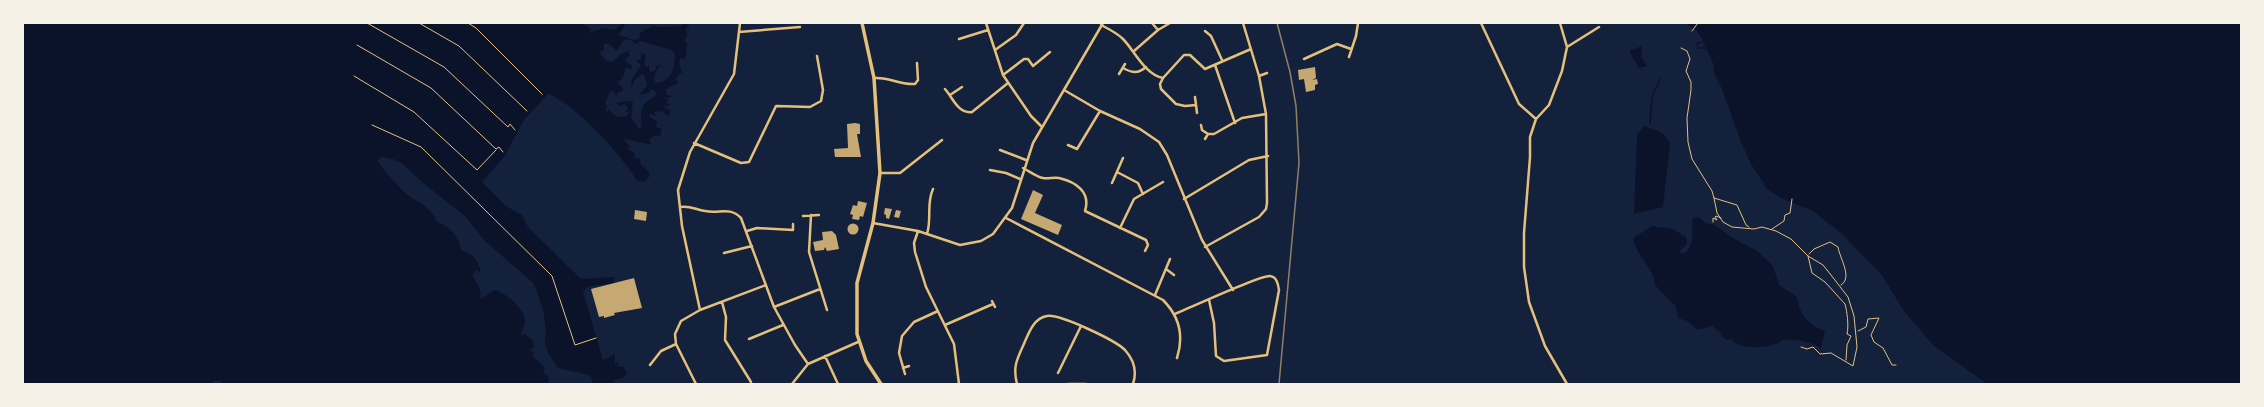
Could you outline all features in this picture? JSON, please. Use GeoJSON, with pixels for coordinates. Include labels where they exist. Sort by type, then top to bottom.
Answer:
{"type":"FeatureCollection","features":[{"type":"Feature","properties":{"kind":"main road"},"geometry":{"type":"LineString","coordinates":[[862,23],[874,78],[880,173],[873,223],[857,283],[858,342],[866,361],[881,384]]}},
{"type":"Feature","properties":{"kind":"street"},"geometry":{"type":"LineString","coordinates":[[700,310],[682,226],[678,190],[684,166],[694,143],[734,74],[740,23]]}},
{"type":"Feature","properties":{"kind":"street"},"geometry":{"type":"LineString","coordinates":[[986,23],[1003,75],[1031,116],[1042,128]]}},
{"type":"Feature","properties":{"kind":"street"},"geometry":{"type":"LineString","coordinates":[[995,50],[1016,35],[1024,23]]}},
{"type":"Feature","properties":{"kind":"street"},"geometry":{"type":"LineString","coordinates":[[1152,23],[1158,30]]}},
{"type":"Feature","properties":{"kind":"street"},"geometry":{"type":"LineString","coordinates":[[1134,52],[1158,30],[1170,23]]}},
{"type":"Feature","properties":{"kind":"street"},"geometry":{"type":"LineString","coordinates":[[1205,247],[1263,213],[1267,203],[1268,156],[1266,114],[1259,76],[1243,23]]}},
{"type":"Feature","properties":{"kind":"street"},"geometry":{"type":"LineString","coordinates":[[1349,57],[1358,23]]}},
{"type":"Feature","properties":{"kind":"street"},"geometry":{"type":"LineString","coordinates":[[1481,23],[1519,104],[1536,120]]}},
{"type":"Feature","properties":{"kind":"street"},"geometry":{"type":"LineString","coordinates":[[1560,23],[1567,47],[1562,70],[1549,105],[1536,120],[1530,137],[1530,157],[1524,233],[1524,267],[1529,302],[1545,346],[1567,384]]}},
{"type":"Feature","properties":{"kind":"street"},"geometry":{"type":"LineString","coordinates":[[873,223],[918,231],[960,245],[970,244],[993,234],[1006,218],[1015,200],[1026,160],[1042,128],[1102,24],[1122,38],[1146,67],[1163,78]]}},
{"type":"Feature","properties":{"kind":"street"},"geometry":{"type":"LineString","coordinates":[[739,32],[800,27]]}},
{"type":"Feature","properties":{"kind":"street"},"geometry":{"type":"LineString","coordinates":[[1567,47],[1599,27]]}},
{"type":"Feature","properties":{"kind":"street"},"geometry":{"type":"LineString","coordinates":[[959,39],[988,30]]}},
{"type":"Feature","properties":{"kind":"street"},"geometry":{"type":"LineString","coordinates":[[1205,31],[1211,36],[1222,60]]}},
{"type":"Feature","properties":{"kind":"street"},"geometry":{"type":"LineString","coordinates":[[1304,59],[1337,44],[1351,49]]}},
{"type":"Feature","properties":{"kind":"street"},"geometry":{"type":"LineString","coordinates":[[1196,105],[1180,105],[1171,100],[1160,87],[1163,78],[1186,54],[1192,56],[1203,69],[1251,49]]}},
{"type":"Feature","properties":{"kind":"street"},"geometry":{"type":"LineString","coordinates":[[1003,75],[1024,59],[1028,59],[1033,66],[1050,52]]}},
{"type":"Feature","properties":{"kind":"street"},"geometry":{"type":"LineString","coordinates":[[694,143],[746,163],[749,162],[774,108],[780,105],[798,107],[816,106],[822,98],[817,56]]}},
{"type":"Feature","properties":{"kind":"street"},"geometry":{"type":"LineString","coordinates":[[874,78],[888,78],[902,85],[915,84],[918,80],[917,63]]}},
{"type":"Feature","properties":{"kind":"street"},"geometry":{"type":"LineString","coordinates":[[1119,74],[1125,64]]}},
{"type":"Feature","properties":{"kind":"street"},"geometry":{"type":"LineString","coordinates":[[1215,65],[1235,122]]}},
{"type":"Feature","properties":{"kind":"street"},"geometry":{"type":"LineString","coordinates":[[1123,68],[1134,72],[1140,72],[1146,67]]}},
{"type":"Feature","properties":{"kind":"street"},"geometry":{"type":"LineString","coordinates":[[1259,76],[1267,73]]}},
{"type":"Feature","properties":{"kind":"street"},"geometry":{"type":"LineString","coordinates":[[945,89],[961,111],[965,113],[972,112],[1008,83]]}},
{"type":"Feature","properties":{"kind":"street"},"geometry":{"type":"LineString","coordinates":[[950,95],[962,87]]}},
{"type":"Feature","properties":{"kind":"street"},"geometry":{"type":"LineString","coordinates":[[1064,90],[1100,111],[1140,129],[1159,142],[1167,155],[1205,247],[1233,290]]}},
{"type":"Feature","properties":{"kind":"street"},"geometry":{"type":"LineString","coordinates":[[1195,97],[1197,113]]}},
{"type":"Feature","properties":{"kind":"street"},"geometry":{"type":"LineString","coordinates":[[1068,145],[1077,149],[1100,111]]}},
{"type":"Feature","properties":{"kind":"street"},"geometry":{"type":"LineString","coordinates":[[1201,125],[1202,130],[1208,134],[1214,134],[1242,118],[1266,114]]}},
{"type":"Feature","properties":{"kind":"street"},"geometry":{"type":"LineString","coordinates":[[1206,139],[1208,134]]}},
{"type":"Feature","properties":{"kind":"street"},"geometry":{"type":"LineString","coordinates":[[880,173],[900,173],[942,140]]}},
{"type":"Feature","properties":{"kind":"street"},"geometry":{"type":"LineString","coordinates":[[1000,150],[1026,160]]}},
{"type":"Feature","properties":{"kind":"street"},"geometry":{"type":"LineString","coordinates":[[1184,199],[1249,160],[1268,156]]}},
{"type":"Feature","properties":{"kind":"street"},"geometry":{"type":"LineString","coordinates":[[1112,183],[1123,158]]}},
{"type":"Feature","properties":{"kind":"street"},"geometry":{"type":"LineString","coordinates":[[1023,168],[1042,178],[1058,178],[1082,188],[1086,194],[1088,203],[1085,211],[1146,240],[1148,245],[1145,251]]}},
{"type":"Feature","properties":{"kind":"street"},"geometry":{"type":"LineString","coordinates":[[990,170],[1006,173],[1020,178]]}},
{"type":"Feature","properties":{"kind":"street"},"geometry":{"type":"LineString","coordinates":[[1117,172],[1138,183],[1143,194]]}},
{"type":"Feature","properties":{"kind":"street"},"geometry":{"type":"LineString","coordinates":[[1120,228],[1134,199],[1164,182]]}},
{"type":"Feature","properties":{"kind":"street"},"geometry":{"type":"LineString","coordinates":[[927,234],[931,215],[928,200],[933,189]]}},
{"type":"Feature","properties":{"kind":"street"},"geometry":{"type":"LineString","coordinates":[[680,207],[693,207],[706,212],[728,210],[741,218],[774,307],[783,325],[808,364]]}},
{"type":"Feature","properties":{"kind":"street"},"geometry":{"type":"LineString","coordinates":[[811,215],[809,252],[827,310]]}},
{"type":"Feature","properties":{"kind":"street"},"geometry":{"type":"LineString","coordinates":[[803,216],[819,215]]}},
{"type":"Feature","properties":{"kind":"street"},"geometry":{"type":"LineString","coordinates":[[1006,218],[1155,294],[1163,300],[1175,314],[1181,339],[1177,358]]}},
{"type":"Feature","properties":{"kind":"street"},"geometry":{"type":"LineString","coordinates":[[747,231],[757,228],[793,230],[793,224]]}},
{"type":"Feature","properties":{"kind":"street"},"geometry":{"type":"LineString","coordinates":[[918,231],[914,243],[915,252],[924,281],[954,344],[959,384]]}},
{"type":"Feature","properties":{"kind":"street"},"geometry":{"type":"LineString","coordinates":[[724,253],[752,246]]}},
{"type":"Feature","properties":{"kind":"street"},"geometry":{"type":"LineString","coordinates":[[1155,294],[1170,259]]}},
{"type":"Feature","properties":{"kind":"street"},"geometry":{"type":"LineString","coordinates":[[1166,269],[1174,275]]}},
{"type":"Feature","properties":{"kind":"street"},"geometry":{"type":"LineString","coordinates":[[1175,314],[1233,290],[1269,276],[1277,281],[1279,290],[1267,355],[1224,361],[1216,356],[1214,323],[1209,300]]}},
{"type":"Feature","properties":{"kind":"street"},"geometry":{"type":"LineString","coordinates":[[696,384],[676,344],[675,334],[681,320],[700,310],[766,285]]}},
{"type":"Feature","properties":{"kind":"street"},"geometry":{"type":"LineString","coordinates":[[774,307],[820,289]]}},
{"type":"Feature","properties":{"kind":"street"},"geometry":{"type":"LineString","coordinates":[[945,325],[994,306],[992,301]]}},
{"type":"Feature","properties":{"kind":"street"},"geometry":{"type":"LineString","coordinates":[[722,302],[726,317],[725,340],[751,382]]}},
{"type":"Feature","properties":{"kind":"street"},"geometry":{"type":"LineString","coordinates":[[905,374],[899,353],[902,336],[914,322],[938,311]]}},
{"type":"Feature","properties":{"kind":"street"},"geometry":{"type":"LineString","coordinates":[[1017,384],[1014,369],[1031,328],[1038,320],[1047,316],[1081,326],[1124,348],[1134,366],[1133,384]]}},
{"type":"Feature","properties":{"kind":"street"},"geometry":{"type":"LineString","coordinates":[[749,339],[783,325]]}},
{"type":"Feature","properties":{"kind":"street"},"geometry":{"type":"LineString","coordinates":[[1058,373],[1081,326]]}},
{"type":"Feature","properties":{"kind":"street"},"geometry":{"type":"LineString","coordinates":[[792,384],[808,364],[858,342]]}},
{"type":"Feature","properties":{"kind":"street"},"geometry":{"type":"LineString","coordinates":[[650,365],[662,351],[676,344]]}},
{"type":"Feature","properties":{"kind":"street"},"geometry":{"type":"LineString","coordinates":[[825,356],[838,384]]}},
{"type":"Feature","properties":{"kind":"street"},"geometry":{"type":"LineString","coordinates":[[903,368],[910,366]]}},
{"type":"Feature","properties":{"kind":"street"},"geometry":{"type":"LineString","coordinates":[[741,377],[745,373]]}},
{"type":"Feature","properties":{"kind":"street"},"geometry":{"type":"LineString","coordinates":[[1068,384],[1086,384]]}},
{"type":"Feature","properties":{"kind":"path"},"geometry":{"type":"LineString","coordinates":[[368,23],[444,67],[508,127],[510,124],[515,130]]}},
{"type":"Feature","properties":{"kind":"path"},"geometry":{"type":"LineString","coordinates":[[419,23],[459,46],[527,111]]}},
{"type":"Feature","properties":{"kind":"path"},"geometry":{"type":"LineString","coordinates":[[468,23],[476,28],[542,94]]}},
{"type":"Feature","properties":{"kind":"path"},"geometry":{"type":"LineString","coordinates":[[1692,31],[1698,23]]}},
{"type":"Feature","properties":{"kind":"path"},"geometry":{"type":"LineString","coordinates":[[357,45],[431,88],[496,149],[499,147],[503,152]]}},
{"type":"Feature","properties":{"kind":"path"},"geometry":{"type":"LineString","coordinates":[[1681,48],[1687,51],[1690,59],[1686,71],[1691,90],[1687,118],[1688,142],[1692,159],[1712,190],[1717,212],[1721,218],[1732,227],[1762,227],[1772,229],[1791,239],[1808,255],[1823,265],[1840,286],[1852,306],[1857,331],[1857,347],[1853,366],[1831,353],[1820,354],[1813,347],[1807,349],[1801,347]]}},
{"type":"Feature","properties":{"kind":"path"},"geometry":{"type":"LineString","coordinates":[[354,76],[414,112],[477,170],[496,149]]}},
{"type":"Feature","properties":{"kind":"path"},"geometry":{"type":"LineString","coordinates":[[372,125],[420,147],[552,276],[575,344],[596,338]]}},
{"type":"Feature","properties":{"kind":"path"},"geometry":{"type":"LineString","coordinates":[[1714,198],[1737,204],[1746,225],[1749,227]]}},
{"type":"Feature","properties":{"kind":"path"},"geometry":{"type":"LineString","coordinates":[[1772,229],[1784,222],[1785,215],[1790,213],[1792,199]]}},
{"type":"Feature","properties":{"kind":"path"},"geometry":{"type":"LineString","coordinates":[[1713,222],[1713,218],[1717,220],[1714,216],[1721,218]]}},
{"type":"Feature","properties":{"kind":"path"},"geometry":{"type":"LineString","coordinates":[[1808,255],[1814,248],[1830,242],[1838,247],[1842,263],[1847,270],[1843,284],[1840,286]]}},
{"type":"Feature","properties":{"kind":"path"},"geometry":{"type":"LineString","coordinates":[[1808,255],[1812,273],[1825,282],[1845,304],[1845,315],[1848,322],[1847,334],[1852,336],[1847,345],[1846,361]]}},
{"type":"Feature","properties":{"kind":"path"},"geometry":{"type":"LineString","coordinates":[[1857,331],[1866,327],[1868,319],[1879,318],[1871,335],[1874,342],[1883,348],[1892,365],[1896,365]]}},
{"type":"Feature","properties":{"kind":"water"},"geometry":{"type":"Polygon","coordinates":[[[23,23],[581,23],[591,29],[589,33],[603,28],[615,30],[622,23],[626,23],[619,35],[634,40],[639,39],[640,33],[654,25],[658,27],[682,26],[682,23],[685,23],[691,28],[686,27],[687,37],[684,41],[687,42],[686,58],[680,59],[679,64],[682,72],[675,79],[679,82],[665,90],[667,95],[672,96],[666,99],[669,100],[666,103],[671,105],[663,107],[670,110],[668,116],[662,111],[654,112],[656,116],[651,114],[649,116],[657,122],[656,127],[662,129],[660,136],[653,136],[649,141],[652,144],[624,139],[631,148],[626,147],[634,153],[635,158],[640,159],[641,165],[649,172],[649,177],[644,182],[637,181],[631,171],[610,145],[584,119],[570,107],[548,94],[524,120],[504,157],[482,182],[506,206],[522,215],[528,227],[581,279],[614,277],[614,283],[587,287],[583,292],[603,360],[615,354],[615,364],[619,362],[618,367],[623,366],[627,373],[623,378],[614,380],[615,384],[592,384],[592,380],[589,375],[558,368],[548,353],[545,343],[546,331],[543,309],[534,284],[484,240],[466,217],[423,183],[403,164],[393,159],[382,157],[377,160],[405,193],[427,208],[437,222],[450,229],[456,237],[462,251],[466,252],[475,259],[479,265],[481,273],[476,270],[472,275],[480,289],[481,299],[494,290],[504,294],[515,303],[523,313],[525,324],[521,336],[525,334],[533,341],[534,347],[529,351],[534,352],[533,357],[545,367],[543,373],[548,376],[549,384],[222,384],[220,380],[214,381],[213,384],[23,384],[23,23]],[[627,39],[622,42],[617,51],[609,44],[604,44],[604,50],[599,52],[604,58],[611,62],[628,51],[630,56],[625,59],[628,64],[632,65],[631,70],[626,67],[623,77],[617,84],[622,86],[623,91],[618,92],[616,97],[614,91],[610,92],[605,103],[607,107],[605,112],[609,110],[617,117],[627,116],[630,111],[625,112],[628,108],[625,104],[620,106],[616,103],[627,101],[629,104],[628,100],[633,102],[631,118],[640,130],[642,107],[657,93],[652,89],[648,93],[638,95],[646,87],[647,83],[643,73],[635,80],[631,89],[632,79],[641,65],[636,61],[641,59],[641,53],[646,55],[644,65],[648,67],[648,62],[650,72],[655,71],[657,66],[662,65],[657,70],[654,78],[655,83],[661,82],[669,77],[673,69],[675,54],[672,50],[640,41],[635,44],[632,40],[627,39]]]}},
{"type":"Feature","properties":{"kind":"water"},"geometry":{"type":"Polygon","coordinates":[[[1685,23],[2241,23],[2241,384],[1987,384],[1933,345],[1903,310],[1882,275],[1841,233],[1813,211],[1785,200],[1768,190],[1751,164],[1741,142],[1722,89],[1714,73],[1713,63],[1701,37],[1696,30],[1685,23]]]}},
{"type":"Feature","properties":{"kind":"water"},"geometry":{"type":"Polygon","coordinates":[[[1642,46],[1641,56],[1647,66],[1639,68],[1629,51],[1642,46]]]}},
{"type":"Feature","properties":{"kind":"water"},"geometry":{"type":"Polygon","coordinates":[[[1644,126],[1657,130],[1666,136],[1670,144],[1663,207],[1634,214],[1637,135],[1644,126]]]}},
{"type":"Feature","properties":{"kind":"water"},"geometry":{"type":"Polygon","coordinates":[[[1699,217],[1705,223],[1715,225],[1734,239],[1756,250],[1773,266],[1779,285],[1797,297],[1800,309],[1810,323],[1825,331],[1821,348],[1809,343],[1789,340],[1784,340],[1776,344],[1765,346],[1752,347],[1740,345],[1731,339],[1727,340],[1722,337],[1721,333],[1712,326],[1698,330],[1687,321],[1678,318],[1676,307],[1655,285],[1652,275],[1638,251],[1633,238],[1652,226],[1673,229],[1687,238],[1687,244],[1679,252],[1683,254],[1692,242],[1693,218],[1699,217]]]}},
{"type":"Feature","properties":{"kind":"building"},"geometry":{"type":"Polygon","coordinates":[[[1315,67],[1316,78],[1312,80],[1317,79],[1318,84],[1315,85],[1315,90],[1306,92],[1304,79],[1299,80],[1298,70],[1315,67]]]}},
{"type":"Feature","properties":{"kind":"building"},"geometry":{"type":"Polygon","coordinates":[[[847,124],[860,124],[860,134],[857,134],[861,157],[835,157],[834,149],[848,148],[847,124]]]}},
{"type":"Feature","properties":{"kind":"building"},"geometry":{"type":"Polygon","coordinates":[[[1033,190],[1043,195],[1035,213],[1062,225],[1058,235],[1021,219],[1033,190]]]}},
{"type":"Feature","properties":{"kind":"building"},"geometry":{"type":"Polygon","coordinates":[[[858,201],[867,203],[863,217],[860,216],[859,220],[852,219],[853,215],[850,214],[853,205],[857,206],[858,201]]]}},
{"type":"Feature","properties":{"kind":"building"},"geometry":{"type":"Polygon","coordinates":[[[885,208],[892,209],[889,219],[886,218],[886,215],[884,214],[885,208]]]}},
{"type":"Feature","properties":{"kind":"building"},"geometry":{"type":"Polygon","coordinates":[[[635,210],[647,212],[646,221],[634,219],[635,210]]]}},
{"type":"Feature","properties":{"kind":"building"},"geometry":{"type":"Polygon","coordinates":[[[896,210],[901,211],[899,218],[894,217],[896,210]]]}},
{"type":"Feature","properties":{"kind":"building"},"geometry":{"type":"Polygon","coordinates":[[[851,224],[855,224],[857,225],[857,233],[851,234],[848,231],[848,227],[851,224]]]}},
{"type":"Feature","properties":{"kind":"building"},"geometry":{"type":"Polygon","coordinates":[[[832,231],[836,235],[839,249],[827,251],[825,247],[824,250],[815,251],[813,242],[823,240],[822,232],[832,231]]]}},
{"type":"Feature","properties":{"kind":"building"},"geometry":{"type":"Polygon","coordinates":[[[634,278],[642,308],[614,313],[615,315],[604,318],[604,316],[599,317],[591,289],[634,278]]]}},
{"type":"Feature","properties":{"kind":"waterway"},"geometry":{"type":"LineString","coordinates":[[1703,42],[1697,43],[1698,48],[1706,48]]}},
{"type":"Feature","properties":{"kind":"waterway"},"geometry":{"type":"LineString","coordinates":[[1650,124],[1652,97],[1660,79]]}},
{"type":"Feature","properties":{"kind":"railway"},"geometry":{"type":"LineString","coordinates":[[1277,23],[1290,72],[1296,106],[1299,163],[1279,384]]}}]}
